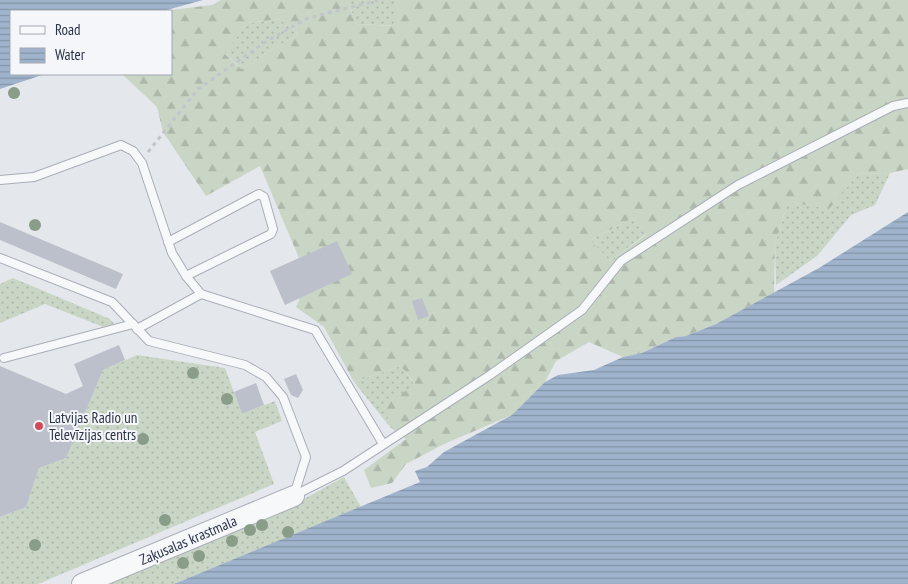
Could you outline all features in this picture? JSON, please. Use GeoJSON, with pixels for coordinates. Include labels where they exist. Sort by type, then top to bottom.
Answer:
{"type":"FeatureCollection","features":[{"type":"Feature","properties":{"kind":"street","name":"Zaķusalas krastmala"},"geometry":{"type":"LineString","coordinates":[[82,584],[294,496]]}},
{"type":"Feature","properties":{"kind":"lane"},"geometry":{"type":"LineString","coordinates":[[294,496],[343,471],[490,375],[582,310],[621,261],[738,185],[893,106],[908,103]]}},
{"type":"Feature","properties":{"kind":"lane"},"geometry":{"type":"LineString","coordinates":[[0,180],[34,177],[121,145],[133,151],[142,163],[168,242],[186,276],[201,294],[315,330],[383,444]]}},
{"type":"Feature","properties":{"kind":"lane"},"geometry":{"type":"LineString","coordinates":[[168,242],[255,196],[260,194],[264,197],[273,229],[271,234],[186,276]]}},
{"type":"Feature","properties":{"kind":"lane"},"geometry":{"type":"LineString","coordinates":[[0,258],[112,302],[149,341],[245,365],[266,377],[283,397],[306,457],[294,496]]}},
{"type":"Feature","properties":{"kind":"lane"},"geometry":{"type":"LineString","coordinates":[[4,358],[135,326],[201,294]]}},
{"type":"Feature","properties":{"kind":"path"},"geometry":{"type":"LineString","coordinates":[[142,163],[151,145],[198,89],[259,46],[308,18],[378,0]]}},
{"type":"Feature","properties":{"kind":"green space"},"geometry":{"type":"Polygon","coordinates":[[[221,0],[348,0],[356,24],[397,26],[395,0],[908,0],[908,169],[890,173],[858,174],[829,209],[788,202],[775,244],[774,293],[716,324],[686,336],[676,337],[642,353],[623,357],[589,342],[556,361],[545,382],[512,415],[444,444],[406,464],[392,483],[371,488],[364,470],[406,439],[390,427],[385,406],[415,384],[401,366],[354,382],[324,327],[296,307],[300,298],[351,274],[337,242],[299,258],[260,166],[206,196],[163,132],[157,107],[123,75],[172,75],[171,10],[212,5],[221,0]],[[279,19],[247,23],[225,54],[241,69],[298,34],[279,19]],[[633,218],[590,240],[610,261],[646,235],[633,218]]]}},
{"type":"Feature","properties":{"kind":"green space"},"geometry":{"type":"Polygon","coordinates":[[[348,0],[397,0],[395,1],[398,26],[356,24],[348,0]]]}},
{"type":"Feature","properties":{"kind":"green space"},"geometry":{"type":"Polygon","coordinates":[[[280,19],[298,34],[241,69],[225,53],[247,23],[280,19]]]}},
{"type":"Feature","properties":{"kind":"green space"},"geometry":{"type":"Polygon","coordinates":[[[890,173],[875,205],[851,215],[817,256],[776,285],[775,244],[788,202],[829,208],[858,174],[890,173]]]}},
{"type":"Feature","properties":{"kind":"green space"},"geometry":{"type":"Polygon","coordinates":[[[633,218],[646,234],[610,261],[590,240],[633,218]]]}},
{"type":"Feature","properties":{"kind":"green space"},"geometry":{"type":"Polygon","coordinates":[[[13,278],[110,319],[114,324],[106,328],[45,304],[0,323],[0,284],[13,278]]]}},
{"type":"Feature","properties":{"kind":"green space"},"geometry":{"type":"Polygon","coordinates":[[[137,355],[225,368],[242,414],[275,401],[282,421],[255,432],[274,484],[38,584],[0,584],[0,517],[26,507],[39,468],[66,458],[103,370],[137,355]]]}},
{"type":"Feature","properties":{"kind":"green space"},"geometry":{"type":"Polygon","coordinates":[[[401,366],[415,385],[386,406],[390,427],[354,382],[401,366]]]}},
{"type":"Feature","properties":{"kind":"green space"},"geometry":{"type":"Polygon","coordinates":[[[344,477],[361,507],[174,584],[107,584],[293,505],[344,477]]]}},
{"type":"Feature","properties":{"kind":"water"},"geometry":{"type":"Polygon","coordinates":[[[0,0],[203,0],[167,10],[10,10],[10,75],[42,75],[0,89],[0,0]]]}},
{"type":"Feature","properties":{"kind":"water"},"geometry":{"type":"Polygon","coordinates":[[[908,212],[908,584],[174,584],[420,482],[415,471],[427,467],[444,452],[512,415],[545,382],[558,375],[594,370],[623,357],[642,353],[676,337],[686,336],[716,324],[819,268],[908,212]]]}},
{"type":"Feature","properties":{"kind":"building"},"geometry":{"type":"Polygon","coordinates":[[[0,222],[123,274],[116,289],[0,240],[0,222]]]}},
{"type":"Feature","properties":{"kind":"building"},"geometry":{"type":"Polygon","coordinates":[[[337,241],[352,274],[285,305],[270,271],[337,241]]]}},
{"type":"Feature","properties":{"kind":"building"},"geometry":{"type":"Polygon","coordinates":[[[422,298],[429,316],[418,320],[412,301],[422,298]]]}},
{"type":"Feature","properties":{"kind":"building","name":"Latvijas Radio un Televīzijas centrs"},"geometry":{"type":"Polygon","coordinates":[[[119,345],[125,360],[103,370],[66,458],[39,468],[26,507],[0,517],[0,366],[66,394],[83,386],[74,364],[119,345]]]}},
{"type":"Feature","properties":{"kind":"building"},"geometry":{"type":"Polygon","coordinates":[[[296,374],[303,390],[298,398],[291,395],[284,379],[296,374]]]}},
{"type":"Feature","properties":{"kind":"building"},"geometry":{"type":"Polygon","coordinates":[[[256,383],[264,405],[242,414],[234,392],[256,383]]]}},
{"type":"Feature","properties":{"kind":"place","name":"Latvijas Radio un Televīzijas centrs"},"geometry":{"type":"Point","coordinates":[39,426]}}]}
